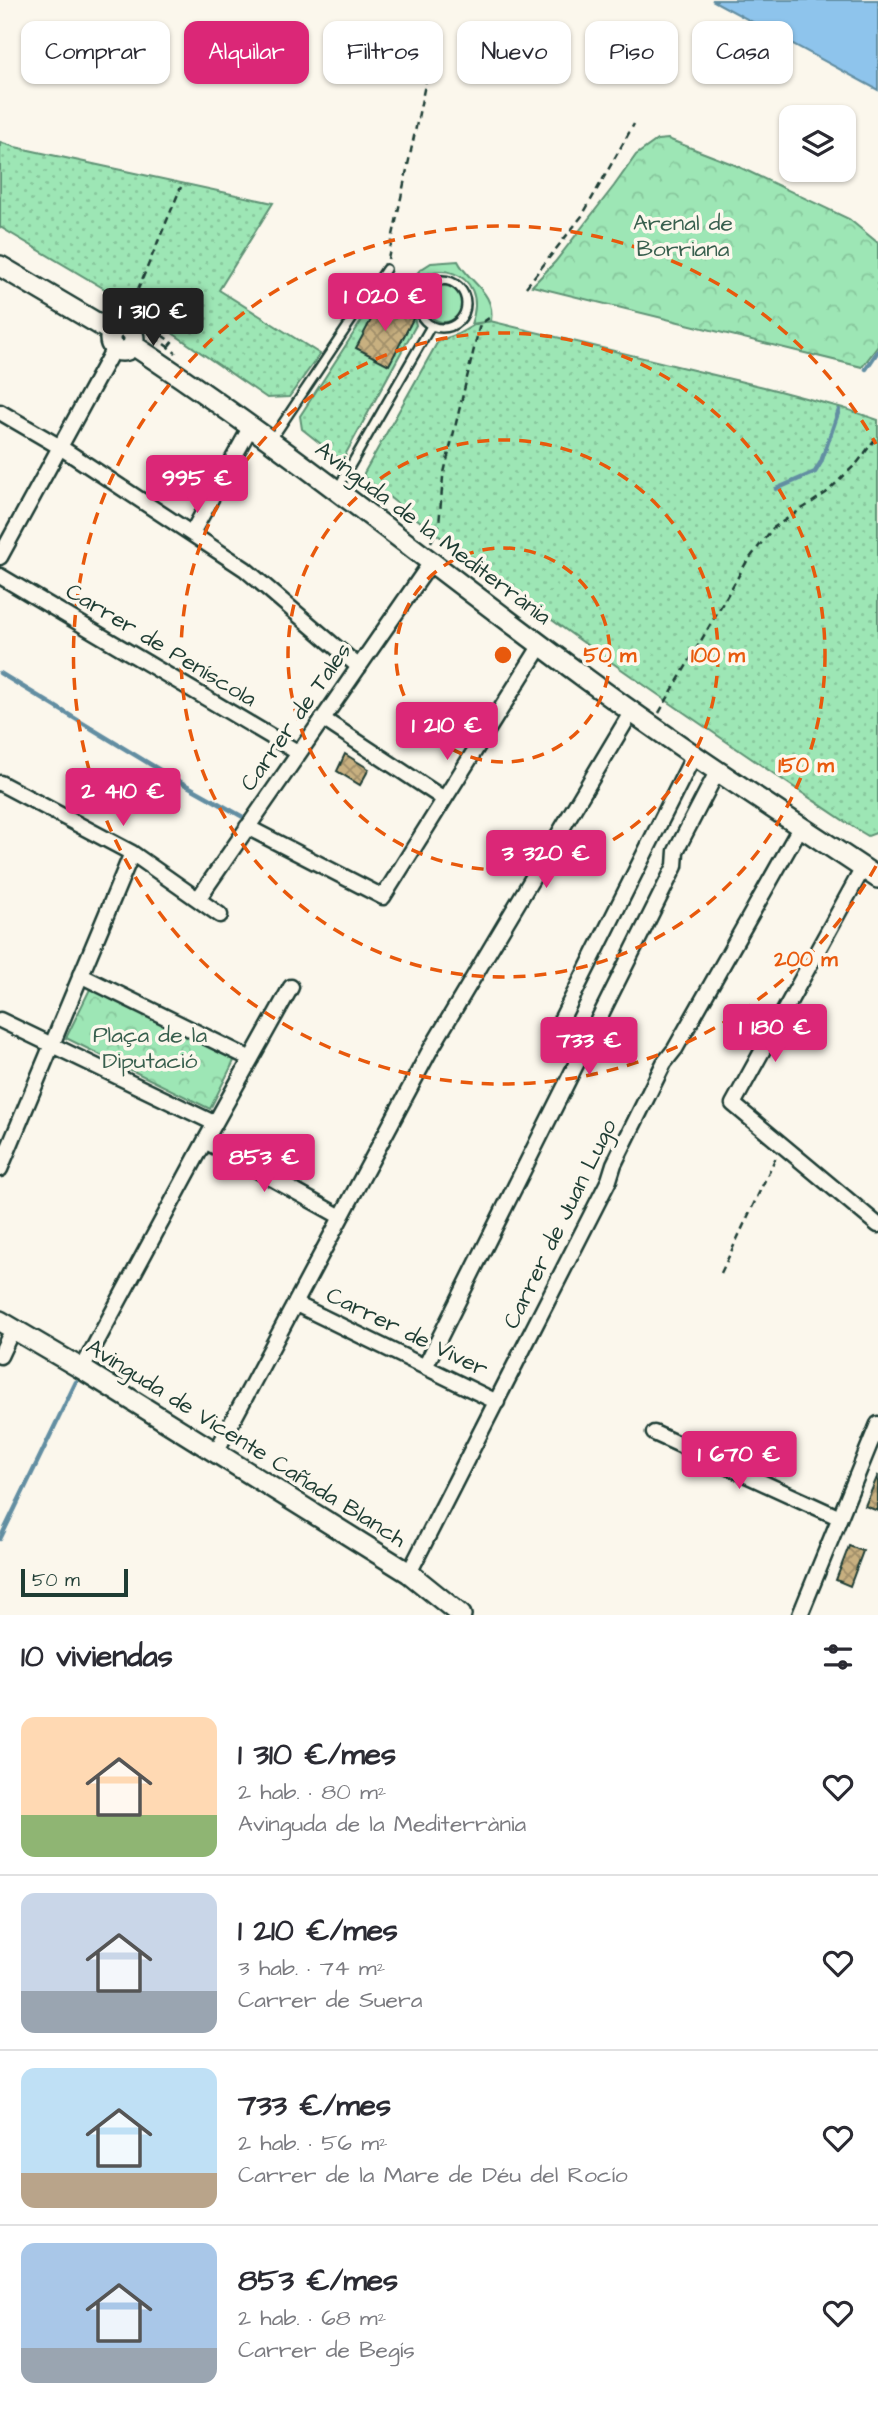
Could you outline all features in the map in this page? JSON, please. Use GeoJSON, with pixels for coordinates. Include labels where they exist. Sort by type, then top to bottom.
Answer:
{"type":"FeatureCollection","features":[{"type":"Feature","properties":{"kind":"street","name":"Avinguda de la Mediterrània"},"geometry":{"type":"LineString","coordinates":[[0,267],[120,342],[157,361],[336,490],[431,553],[541,645],[632,712],[870,873]]}},
{"type":"Feature","properties":{"kind":"street"},"geometry":{"type":"LineString","coordinates":[[0,557],[120,342]]}},
{"type":"Feature","properties":{"kind":"street"},"geometry":{"type":"LineString","coordinates":[[0,412],[60,447],[245,569],[359,667]]}},
{"type":"Feature","properties":{"kind":"street"},"geometry":{"type":"LineString","coordinates":[[192,533],[250,428]]}},
{"type":"Feature","properties":{"kind":"street","name":"Carrer de Tales"},"geometry":{"type":"LineString","coordinates":[[198,899],[359,667],[431,553]]}},
{"type":"Feature","properties":{"kind":"street","name":"Carrer de Peníscola"},"geometry":{"type":"LineString","coordinates":[[0,576],[299,753]]}},
{"type":"Feature","properties":{"kind":"street"},"geometry":{"type":"LineString","coordinates":[[247,827],[383,897],[541,645]]}},
{"type":"Feature","properties":{"kind":"street"},"geometry":{"type":"LineString","coordinates":[[216,1452],[429,1052],[632,712]]}},
{"type":"Feature","properties":{"kind":"street"},"geometry":{"type":"LineString","coordinates":[[323,719],[444,799]]}},
{"type":"Feature","properties":{"kind":"street"},"geometry":{"type":"LineString","coordinates":[[557,1028],[694,755]]}},
{"type":"Feature","properties":{"kind":"street"},"geometry":{"type":"LineString","coordinates":[[425,1367],[675,866],[676,851],[718,770]]}},
{"type":"Feature","properties":{"kind":"street"},"geometry":{"type":"LineString","coordinates":[[0,783],[132,853],[220,915]]}},
{"type":"Feature","properties":{"kind":"street","name":"Carrer de Juan Lugo"},"geometry":{"type":"LineString","coordinates":[[410,1573],[603,1193],[614,1164],[664,1063],[675,1049],[801,826]]}},
{"type":"Feature","properties":{"kind":"street"},"geometry":{"type":"LineString","coordinates":[[0,1169],[132,853]]}},
{"type":"Feature","properties":{"kind":"street"},"geometry":{"type":"LineString","coordinates":[[870,873],[733,1104],[878,1225]]}},
{"type":"Feature","properties":{"kind":"street"},"geometry":{"type":"LineString","coordinates":[[80,975],[251,1059]]}},
{"type":"Feature","properties":{"kind":"street"},"geometry":{"type":"LineString","coordinates":[[82,1368],[291,987]]}},
{"type":"Feature","properties":{"kind":"street"},"geometry":{"type":"LineString","coordinates":[[0,1020],[215,1123]]}},
{"type":"Feature","properties":{"kind":"street"},"geometry":{"type":"LineString","coordinates":[[205,1141],[341,1217]]}},
{"type":"Feature","properties":{"kind":"street","name":"Carrer de Viver"},"geometry":{"type":"LineString","coordinates":[[296,1304],[497,1402]]}},
{"type":"Feature","properties":{"kind":"street"},"geometry":{"type":"LineString","coordinates":[[0,1356],[8,1330]]}},
{"type":"Feature","properties":{"kind":"street","name":"Avinguda de Vicente Cañada Blanch"},"geometry":{"type":"LineString","coordinates":[[8,1330],[82,1368],[410,1573],[461,1615]]}},
{"type":"Feature","properties":{"kind":"street"},"geometry":{"type":"LineString","coordinates":[[800,1615],[878,1424]]}},
{"type":"Feature","properties":{"kind":"street"},"geometry":{"type":"LineString","coordinates":[[654,1433],[838,1517]]}},
{"type":"Feature","properties":{"kind":"lane"},"geometry":{"type":"LineString","coordinates":[[270,442],[386,269]]}},
{"type":"Feature","properties":{"kind":"lane"},"geometry":{"type":"LineString","coordinates":[[437,280],[454,282],[465,295],[466,311],[456,325],[447,328],[431,326],[420,313],[419,296],[429,283],[437,280]]}},
{"type":"Feature","properties":{"kind":"lane"},"geometry":{"type":"LineString","coordinates":[[336,490],[431,326]]}},
{"type":"Feature","properties":{"kind":"path"},"geometry":{"type":"LineString","coordinates":[[386,269],[425,84]]}},
{"type":"Feature","properties":{"kind":"path"},"geometry":{"type":"LineString","coordinates":[[527,287],[582,216],[634,124]]}},
{"type":"Feature","properties":{"kind":"path"},"geometry":{"type":"LineString","coordinates":[[157,361],[172,342],[128,313],[181,187]]}},
{"type":"Feature","properties":{"kind":"path"},"geometry":{"type":"LineString","coordinates":[[431,553],[439,525],[443,477],[480,324],[492,316]]}},
{"type":"Feature","properties":{"kind":"path"},"geometry":{"type":"LineString","coordinates":[[657,716],[746,564],[773,528],[826,493],[858,462],[878,435]]}},
{"type":"Feature","properties":{"kind":"path"},"geometry":{"type":"LineString","coordinates":[[721,1273],[782,1145]]}},
{"type":"Feature","properties":{"kind":"green space","name":"Arenal de Borriana"},"geometry":{"type":"Polygon","coordinates":[[[668,139],[735,165],[849,219],[878,243],[878,346],[862,367],[532,286],[555,262],[636,155],[657,140],[668,139]]]}},
{"type":"Feature","properties":{"kind":"green space"},"geometry":{"type":"Polygon","coordinates":[[[0,142],[273,203],[219,290],[320,354],[289,397],[267,398],[130,304],[0,227],[0,142]]]}},
{"type":"Feature","properties":{"kind":"green space"},"geometry":{"type":"Polygon","coordinates":[[[458,261],[489,302],[491,321],[471,324],[475,305],[472,291],[465,280],[454,273],[441,271],[429,273],[419,280],[411,294],[412,313],[401,297],[410,281],[431,263],[458,261]]]}},
{"type":"Feature","properties":{"kind":"green space"},"geometry":{"type":"Polygon","coordinates":[[[444,286],[457,291],[462,304],[457,317],[444,322],[431,317],[426,304],[431,291],[444,286]]]}},
{"type":"Feature","properties":{"kind":"green space"},"geometry":{"type":"Polygon","coordinates":[[[377,297],[414,317],[416,325],[344,457],[340,459],[302,429],[300,416],[377,297]]]}},
{"type":"Feature","properties":{"kind":"green space"},"geometry":{"type":"Polygon","coordinates":[[[490,321],[764,387],[878,420],[876,833],[868,836],[853,827],[666,700],[543,614],[364,477],[437,343],[476,324],[490,321]]]}},
{"type":"Feature","properties":{"kind":"green space","name":"Plaça de la Diputació"},"geometry":{"type":"Polygon","coordinates":[[[91,987],[235,1059],[210,1109],[66,1038],[91,987]]]}},
{"type":"Feature","properties":{"kind":"water"},"geometry":{"type":"Polygon","coordinates":[[[712,0],[878,0],[878,90],[793,44],[793,21],[751,21],[712,0]]]}},
{"type":"Feature","properties":{"kind":"building"},"geometry":{"type":"Polygon","coordinates":[[[381,301],[413,319],[389,365],[356,348],[381,301]]]}},
{"type":"Feature","properties":{"kind":"building"},"geometry":{"type":"Polygon","coordinates":[[[345,754],[369,769],[360,785],[337,771],[345,754]]]}},
{"type":"Feature","properties":{"kind":"building"},"geometry":{"type":"Polygon","coordinates":[[[878,1475],[878,1511],[865,1506],[878,1475]]]}},
{"type":"Feature","properties":{"kind":"building"},"geometry":{"type":"Polygon","coordinates":[[[849,1546],[863,1551],[850,1586],[836,1580],[849,1546]]]}},
{"type":"Feature","properties":{"kind":"waterway"},"geometry":{"type":"LineString","coordinates":[[866,369],[878,351]]}},
{"type":"Feature","properties":{"kind":"waterway"},"geometry":{"type":"LineString","coordinates":[[776,489],[815,472],[839,410]]}},
{"type":"Feature","properties":{"kind":"waterway"},"geometry":{"type":"LineString","coordinates":[[0,673],[168,775],[243,817]]}},
{"type":"Feature","properties":{"kind":"waterway"},"geometry":{"type":"LineString","coordinates":[[0,1539],[76,1382]]}}]}
